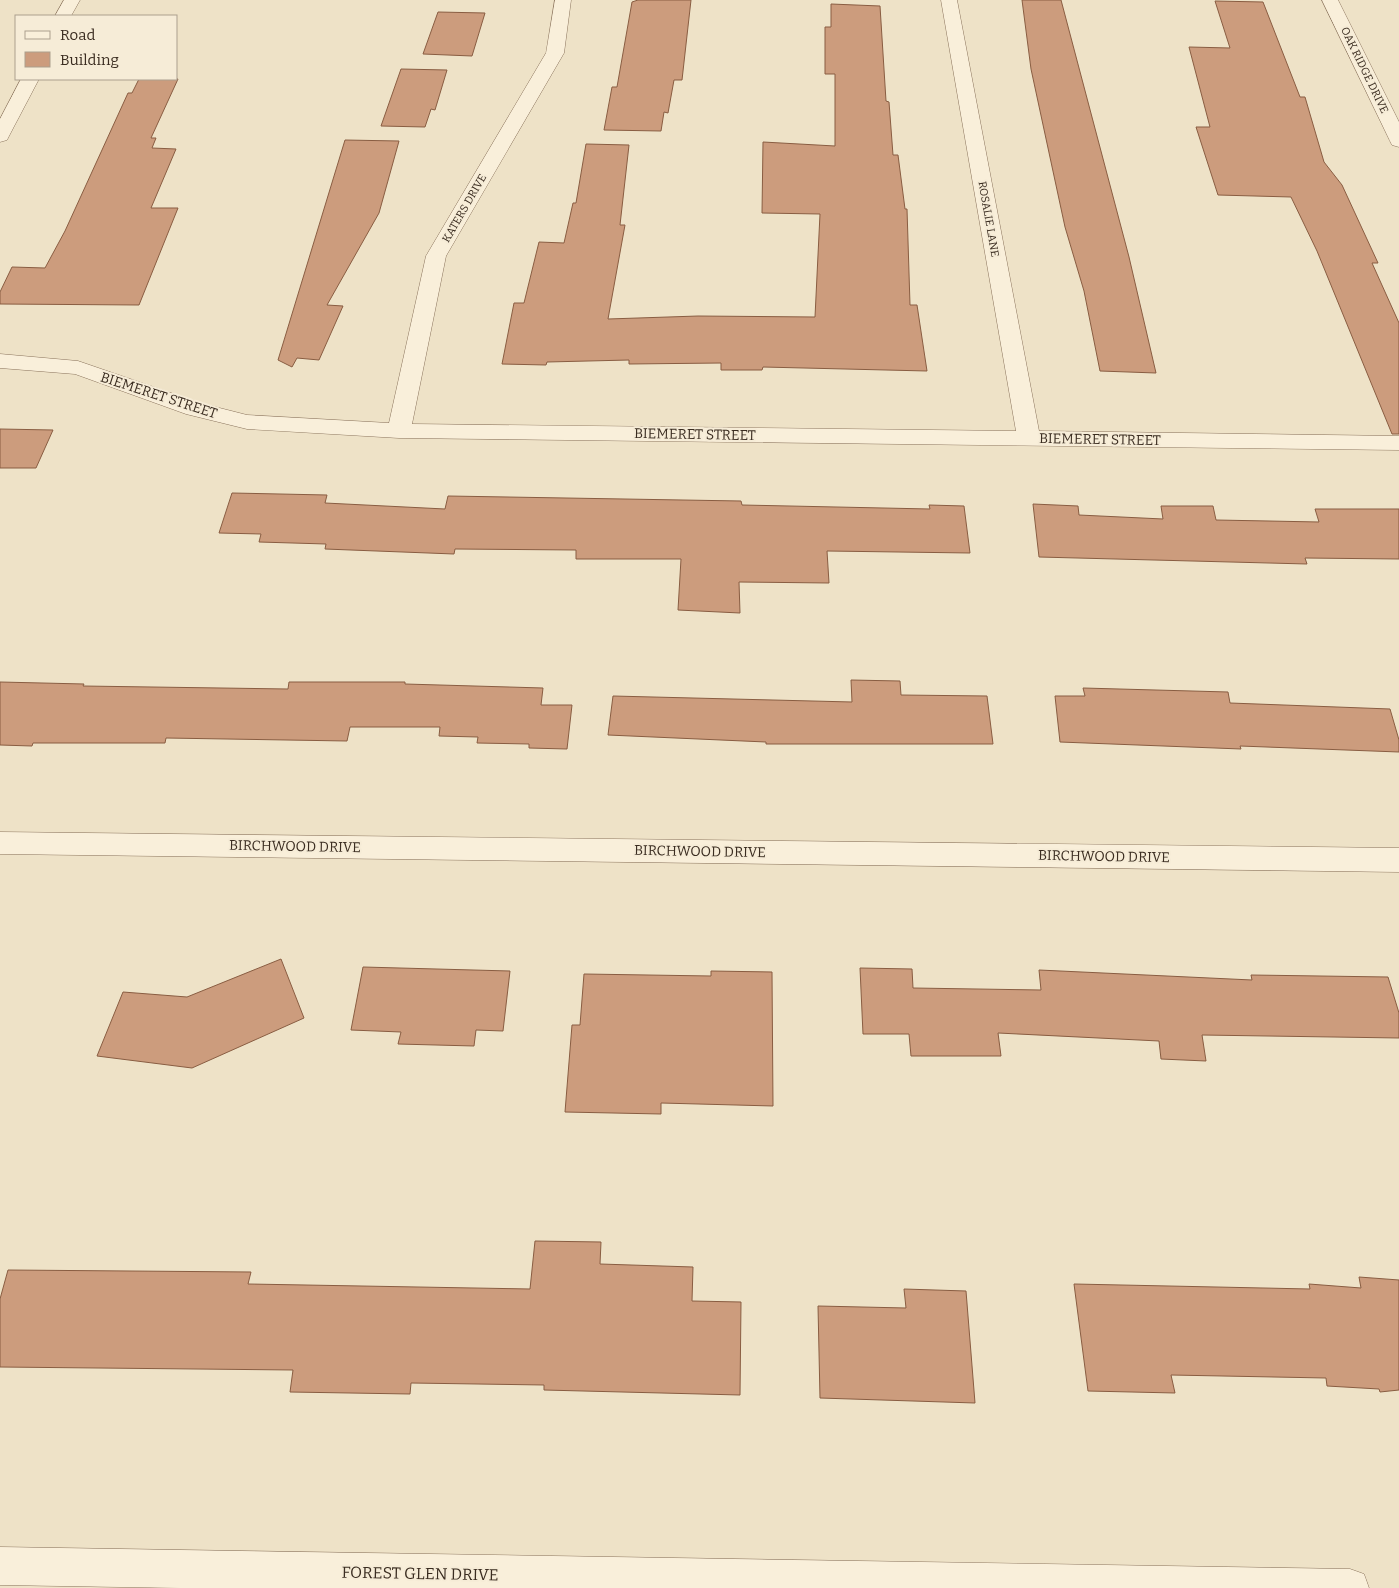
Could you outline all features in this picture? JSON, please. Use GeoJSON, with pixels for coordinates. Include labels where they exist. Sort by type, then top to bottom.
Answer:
{"type":"FeatureCollection","features":[{"type":"Feature","properties":{"kind":"street"},"geometry":{"type":"LineString","coordinates":[[64,15],[72,0]]}},
{"type":"Feature","properties":{"kind":"street","name":"KATERS DRIVE"},"geometry":{"type":"LineString","coordinates":[[400,431],[436,256],[555,53],[563,0]]}},
{"type":"Feature","properties":{"kind":"street","name":"ROSALIE LANE"},"geometry":{"type":"LineString","coordinates":[[949,0],[1029,438]]}},
{"type":"Feature","properties":{"kind":"street","name":"OAK RIDGE DRIVE"},"geometry":{"type":"LineString","coordinates":[[1330,0],[1399,141]]}},
{"type":"Feature","properties":{"kind":"street"},"geometry":{"type":"LineString","coordinates":[[0,136],[29,80]]}},
{"type":"Feature","properties":{"kind":"street","name":"BIEMERET STREET"},"geometry":{"type":"LineString","coordinates":[[0,361],[78,368],[194,410],[247,422],[400,431],[1399,443]]}},
{"type":"Feature","properties":{"kind":"street","name":"BIRCHWOOD DRIVE"},"geometry":{"type":"LineString","coordinates":[[0,843],[1399,860]]}},
{"type":"Feature","properties":{"kind":"street","name":"FOREST GLEN DRIVE"},"geometry":{"type":"LineString","coordinates":[[0,1566],[1350,1588]]}},
{"type":"Feature","properties":{"kind":"building"},"geometry":{"type":"Polygon","coordinates":[[[638,0],[691,0],[682,80],[674,80],[668,113],[664,112],[661,131],[604,130],[612,87],[617,87],[632,2],[638,0]]]}},
{"type":"Feature","properties":{"kind":"building"},"geometry":{"type":"Polygon","coordinates":[[[1022,0],[1061,0],[1129,257],[1156,373],[1100,371],[1084,291],[1065,227],[1031,69],[1022,0]]]}},
{"type":"Feature","properties":{"kind":"building"},"geometry":{"type":"Polygon","coordinates":[[[1215,1],[1263,2],[1300,97],[1305,97],[1324,162],[1342,185],[1378,263],[1372,263],[1399,323],[1399,434],[1392,434],[1317,251],[1291,197],[1218,195],[1196,127],[1210,127],[1189,47],[1230,48],[1215,1]]]}},
{"type":"Feature","properties":{"kind":"building"},"geometry":{"type":"Polygon","coordinates":[[[831,4],[880,6],[886,101],[889,102],[893,155],[898,155],[905,209],[907,209],[910,305],[917,305],[927,371],[763,367],[762,370],[721,370],[721,363],[629,364],[629,360],[547,362],[546,365],[502,364],[514,303],[524,303],[539,242],[564,243],[573,203],[576,203],[586,144],[629,145],[620,225],[625,225],[608,319],[698,316],[815,317],[820,214],[762,213],[763,142],[835,146],[835,74],[825,74],[825,27],[831,27],[831,4]]]}},
{"type":"Feature","properties":{"kind":"building"},"geometry":{"type":"Polygon","coordinates":[[[438,12],[485,13],[472,56],[423,54],[438,12]]]}},
{"type":"Feature","properties":{"kind":"building"},"geometry":{"type":"Polygon","coordinates":[[[401,69],[447,70],[435,110],[431,109],[425,127],[381,126],[401,69]]]}},
{"type":"Feature","properties":{"kind":"building"},"geometry":{"type":"Polygon","coordinates":[[[138,80],[178,80],[151,138],[156,138],[152,148],[176,149],[151,208],[178,208],[139,305],[0,304],[0,292],[12,267],[45,268],[65,231],[128,93],[132,93],[138,80]]]}},
{"type":"Feature","properties":{"kind":"building"},"geometry":{"type":"Polygon","coordinates":[[[345,140],[399,141],[379,213],[327,305],[343,306],[319,360],[297,358],[292,367],[278,360],[345,140]]]}},
{"type":"Feature","properties":{"kind":"building"},"geometry":{"type":"Polygon","coordinates":[[[0,429],[53,430],[36,468],[0,468],[0,429]]]}},
{"type":"Feature","properties":{"kind":"building"},"geometry":{"type":"Polygon","coordinates":[[[232,493],[327,495],[325,503],[445,509],[448,496],[741,501],[742,505],[930,509],[929,505],[964,506],[970,553],[827,551],[829,583],[739,582],[740,613],[678,610],[681,559],[576,559],[576,550],[455,549],[454,554],[325,549],[326,544],[259,542],[261,534],[219,533],[232,493]]]}},
{"type":"Feature","properties":{"kind":"building"},"geometry":{"type":"Polygon","coordinates":[[[1033,504],[1078,506],[1079,515],[1163,519],[1161,506],[1213,506],[1216,520],[1319,522],[1315,509],[1399,509],[1399,559],[1305,558],[1307,564],[1039,557],[1033,504]]]}},
{"type":"Feature","properties":{"kind":"building"},"geometry":{"type":"Polygon","coordinates":[[[851,680],[900,681],[901,695],[987,696],[993,744],[766,744],[766,742],[608,735],[613,696],[852,702],[851,680]]]}},
{"type":"Feature","properties":{"kind":"building"},"geometry":{"type":"Polygon","coordinates":[[[0,682],[84,684],[83,686],[288,689],[289,682],[405,682],[405,684],[543,688],[541,705],[572,705],[567,749],[529,748],[529,744],[477,743],[478,737],[439,736],[440,727],[350,727],[347,741],[166,738],[165,743],[33,743],[32,746],[0,745],[0,682]]]}},
{"type":"Feature","properties":{"kind":"building"},"geometry":{"type":"Polygon","coordinates":[[[1083,688],[1228,692],[1230,703],[1390,709],[1399,740],[1399,752],[1240,746],[1241,749],[1060,742],[1055,696],[1085,696],[1083,688]]]}},
{"type":"Feature","properties":{"kind":"building"},"geometry":{"type":"Polygon","coordinates":[[[281,959],[304,1018],[192,1068],[97,1056],[123,992],[187,997],[281,959]]]}},
{"type":"Feature","properties":{"kind":"building"},"geometry":{"type":"Polygon","coordinates":[[[363,967],[510,971],[503,1031],[476,1030],[474,1046],[398,1044],[401,1032],[351,1030],[363,967]]]}},
{"type":"Feature","properties":{"kind":"building"},"geometry":{"type":"Polygon","coordinates":[[[860,968],[912,969],[913,988],[1041,990],[1039,970],[1252,980],[1251,975],[1388,977],[1399,1013],[1399,1038],[1202,1035],[1206,1061],[1161,1059],[1159,1041],[998,1033],[1001,1056],[911,1056],[909,1034],[863,1034],[860,968]]]}},
{"type":"Feature","properties":{"kind":"building"},"geometry":{"type":"Polygon","coordinates":[[[711,971],[772,972],[773,1106],[661,1103],[661,1114],[565,1112],[572,1025],[580,1025],[584,974],[711,976],[711,971]]]}},
{"type":"Feature","properties":{"kind":"building"},"geometry":{"type":"Polygon","coordinates":[[[535,1241],[601,1242],[600,1264],[693,1267],[692,1301],[741,1302],[740,1395],[544,1390],[544,1385],[411,1383],[410,1394],[290,1392],[293,1370],[0,1367],[0,1299],[8,1270],[251,1272],[248,1284],[530,1289],[535,1241]]]}},
{"type":"Feature","properties":{"kind":"building"},"geometry":{"type":"Polygon","coordinates":[[[1359,1277],[1399,1280],[1399,1390],[1380,1392],[1379,1389],[1327,1386],[1326,1378],[1171,1375],[1175,1393],[1088,1391],[1074,1284],[1310,1289],[1309,1284],[1361,1288],[1359,1277]]]}},
{"type":"Feature","properties":{"kind":"building"},"geometry":{"type":"Polygon","coordinates":[[[904,1289],[966,1291],[975,1403],[820,1398],[818,1306],[906,1308],[904,1289]]]}}]}
